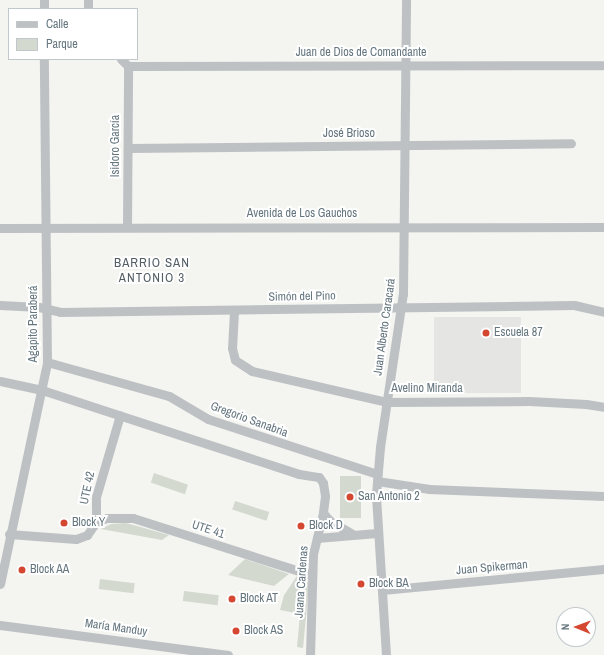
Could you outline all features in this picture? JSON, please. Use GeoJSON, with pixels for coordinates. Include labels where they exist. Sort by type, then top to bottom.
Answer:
{"type":"FeatureCollection","features":[{"type":"Feature","properties":{"kind":"street","name":"Juan Alberto Caracará"},"geometry":{"type":"LineString","coordinates":[[386,655],[377,533],[377,478],[386,402],[401,307],[406,227],[406,0]]}},
{"type":"Feature","properties":{"kind":"street","name":"Agapito Paraberá"},"geometry":{"type":"LineString","coordinates":[[0,584],[9,534],[47,362],[48,309],[44,226],[44,60]]}},
{"type":"Feature","properties":{"kind":"street"},"geometry":{"type":"LineString","coordinates":[[122,60],[128,66]]}},
{"type":"Feature","properties":{"kind":"street","name":"Juan de Dios de Comandante"},"geometry":{"type":"LineString","coordinates":[[128,66],[604,65]]}},
{"type":"Feature","properties":{"kind":"street","name":"Isidoro García"},"geometry":{"type":"LineString","coordinates":[[127,226],[128,66]]}},
{"type":"Feature","properties":{"kind":"street","name":"José Brioso"},"geometry":{"type":"LineString","coordinates":[[128,148],[571,143]]}},
{"type":"Feature","properties":{"kind":"street","name":"Avenida de Los Gauchos"},"geometry":{"type":"LineString","coordinates":[[0,228],[44,226],[604,227]]}},
{"type":"Feature","properties":{"kind":"street","name":"Simón del Pino"},"geometry":{"type":"LineString","coordinates":[[0,305],[48,309],[60,312],[234,311],[574,305],[604,312]]}},
{"type":"Feature","properties":{"kind":"street","name":"Avelino Miranda"},"geometry":{"type":"LineString","coordinates":[[234,311],[232,348],[235,360],[252,371],[386,402],[529,401],[586,404],[604,408]]}},
{"type":"Feature","properties":{"kind":"street","name":"Gregorio Sanabria"},"geometry":{"type":"LineString","coordinates":[[47,362],[169,396],[208,419],[377,478],[429,489],[604,496]]}},
{"type":"Feature","properties":{"kind":"street"},"geometry":{"type":"LineString","coordinates":[[0,381],[42,390],[120,415]]}},
{"type":"Feature","properties":{"kind":"street","name":"Juana Cardenas"},"geometry":{"type":"LineString","coordinates":[[120,415],[299,474],[316,475],[325,487],[323,513],[314,547],[310,655]]}},
{"type":"Feature","properties":{"kind":"street","name":"UTE 42"},"geometry":{"type":"LineString","coordinates":[[9,534],[76,539],[87,535],[96,522],[96,497],[120,415]]}},
{"type":"Feature","properties":{"kind":"street"},"geometry":{"type":"LineString","coordinates":[[323,513],[330,520],[353,534]]}},
{"type":"Feature","properties":{"kind":"street","name":"UTE 41"},"geometry":{"type":"LineString","coordinates":[[96,522],[108,518],[133,518],[312,575]]}},
{"type":"Feature","properties":{"kind":"street"},"geometry":{"type":"LineString","coordinates":[[317,538],[377,533]]}},
{"type":"Feature","properties":{"kind":"street","name":"Juan Spikerman"},"geometry":{"type":"LineString","coordinates":[[382,590],[604,569]]}},
{"type":"Feature","properties":{"kind":"street","name":"María Manduy"},"geometry":{"type":"LineString","coordinates":[[0,625],[228,655]]}},
{"type":"Feature","properties":{"kind":"shaded area"},"geometry":{"type":"Polygon","coordinates":[[[434,317],[521,317],[521,393],[434,393],[434,317]]]}},
{"type":"Feature","properties":{"kind":"green space"},"geometry":{"type":"Polygon","coordinates":[[[154,473],[188,485],[185,494],[151,482],[154,473]]]}},
{"type":"Feature","properties":{"kind":"green space","name":"San Antonio 2"},"geometry":{"type":"Polygon","coordinates":[[[340,476],[361,476],[361,518],[340,518],[340,476]]]}},
{"type":"Feature","properties":{"kind":"green space"},"geometry":{"type":"Polygon","coordinates":[[[235,501],[269,512],[266,521],[232,510],[235,501]]]}},
{"type":"Feature","properties":{"kind":"green space"},"geometry":{"type":"Polygon","coordinates":[[[126,523],[169,535],[162,540],[101,529],[111,524],[126,523]]]}},
{"type":"Feature","properties":{"kind":"green space"},"geometry":{"type":"Polygon","coordinates":[[[245,559],[289,574],[274,586],[228,575],[245,559]]]}},
{"type":"Feature","properties":{"kind":"green space"},"geometry":{"type":"Polygon","coordinates":[[[297,576],[307,580],[309,586],[303,648],[297,647],[300,614],[280,610],[284,595],[297,576]]]}},
{"type":"Feature","properties":{"kind":"green space"},"geometry":{"type":"Polygon","coordinates":[[[100,579],[135,583],[134,593],[99,589],[100,579]]]}},
{"type":"Feature","properties":{"kind":"green space"},"geometry":{"type":"Polygon","coordinates":[[[184,591],[219,595],[218,605],[183,601],[184,591]]]}},
{"type":"Feature","properties":{"kind":"place","name":"Escuela 87"},"geometry":{"type":"Point","coordinates":[486,333]}},
{"type":"Feature","properties":{"kind":"place","name":"San Antonio 2"},"geometry":{"type":"Point","coordinates":[350,497]}},
{"type":"Feature","properties":{"kind":"place","name":"Block Y"},"geometry":{"type":"Point","coordinates":[64,523]}},
{"type":"Feature","properties":{"kind":"place","name":"Block D"},"geometry":{"type":"Point","coordinates":[301,526]}},
{"type":"Feature","properties":{"kind":"place","name":"Block AA"},"geometry":{"type":"Point","coordinates":[22,570]}},
{"type":"Feature","properties":{"kind":"place","name":"Block BA"},"geometry":{"type":"Point","coordinates":[361,584]}},
{"type":"Feature","properties":{"kind":"place","name":"Block AT"},"geometry":{"type":"Point","coordinates":[232,599]}},
{"type":"Feature","properties":{"kind":"place","name":"Block AS"},"geometry":{"type":"Point","coordinates":[236,631]}},
{"type":"Feature","properties":{"kind":"district","name":"BARRIO SAN ANTONIO 3"},"geometry":{"type":"Point","coordinates":[152,272]}}]}
